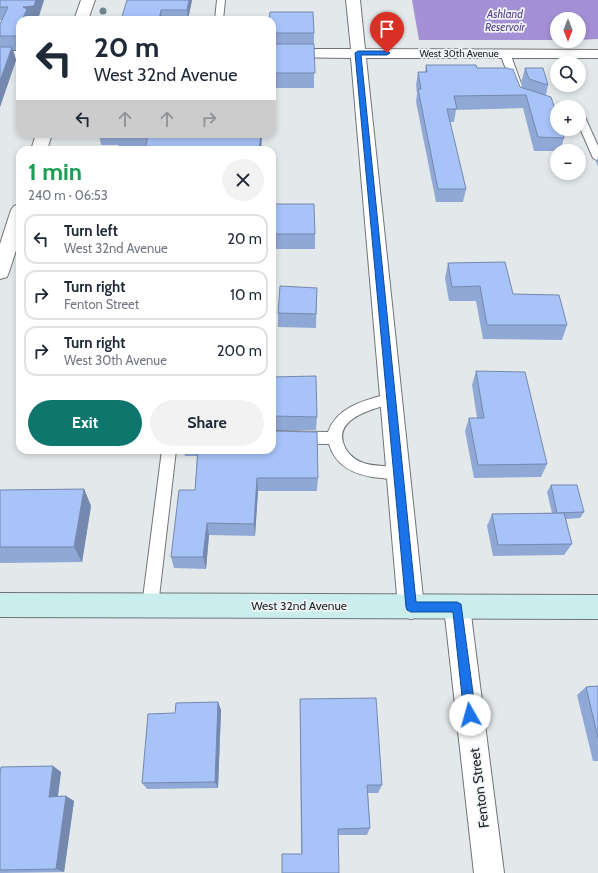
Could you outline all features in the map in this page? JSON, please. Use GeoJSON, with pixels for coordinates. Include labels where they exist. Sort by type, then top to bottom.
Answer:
{"type":"FeatureCollection","features":[{"type":"Feature","properties":{"kind":"street"},"geometry":{"type":"LineString","coordinates":[[82,16],[88,0]]}},
{"type":"Feature","properties":{"kind":"street"},"geometry":{"type":"LineString","coordinates":[[353,0],[411,607]]}},
{"type":"Feature","properties":{"kind":"street","name":"West 30th Avenue"},"geometry":{"type":"LineString","coordinates":[[276,53],[598,54]]}},
{"type":"Feature","properties":{"kind":"street"},"geometry":{"type":"LineString","coordinates":[[0,55],[16,55]]}},
{"type":"Feature","properties":{"kind":"street"},"geometry":{"type":"LineString","coordinates":[[0,272],[16,222]]}},
{"type":"Feature","properties":{"kind":"street","name":"West 32nd Avenue"},"geometry":{"type":"LineString","coordinates":[[0,605],[598,607]]}},
{"type":"Feature","properties":{"kind":"street","name":"Fenton Street"},"geometry":{"type":"LineString","coordinates":[[457,607],[489,873]]}},
{"type":"Feature","properties":{"kind":"lane"},"geometry":{"type":"LineString","coordinates":[[219,16],[221,0]]}},
{"type":"Feature","properties":{"kind":"lane"},"geometry":{"type":"LineString","coordinates":[[505,54],[520,98]]}},
{"type":"Feature","properties":{"kind":"lane"},"geometry":{"type":"LineString","coordinates":[[586,131],[598,158]]}},
{"type":"Feature","properties":{"kind":"lane"},"geometry":{"type":"LineString","coordinates":[[391,398],[362,408],[343,418],[335,429],[335,443],[342,456],[360,468],[398,473]]}},
{"type":"Feature","properties":{"kind":"lane"},"geometry":{"type":"LineString","coordinates":[[276,437],[335,438]]}},
{"type":"Feature","properties":{"kind":"lane"},"geometry":{"type":"LineString","coordinates":[[150,606],[169,454]]}},
{"type":"Feature","properties":{"kind":"water","name":"Ashland Reservoir"},"geometry":{"type":"Polygon","coordinates":[[[412,0],[598,0],[598,39],[586,40],[586,12],[550,12],[550,40],[419,40],[412,0]]]}},
{"type":"Feature","properties":{"kind":"building"},"geometry":{"type":"Polygon","coordinates":[[[0,0],[36,0],[34,6],[23,7],[27,9],[24,16],[16,16],[16,36],[0,36],[0,24],[8,7],[0,7],[0,0]]]}},
{"type":"Feature","properties":{"kind":"building"},"geometry":{"type":"Polygon","coordinates":[[[127,0],[189,0],[187,10],[161,10],[160,16],[122,16],[127,0]]]}},
{"type":"Feature","properties":{"kind":"building"},"geometry":{"type":"Polygon","coordinates":[[[270,12],[313,12],[314,33],[276,33],[276,16],[270,16],[270,12]]]}},
{"type":"Feature","properties":{"kind":"building"},"geometry":{"type":"Polygon","coordinates":[[[276,44],[314,44],[315,73],[276,73],[276,44]]]}},
{"type":"Feature","properties":{"kind":"building"},"geometry":{"type":"Polygon","coordinates":[[[0,47],[12,47],[0,81],[0,47]]]}},
{"type":"Feature","properties":{"kind":"building"},"geometry":{"type":"Polygon","coordinates":[[[426,65],[476,65],[477,68],[513,69],[520,87],[551,97],[550,136],[564,136],[564,138],[538,137],[526,95],[454,96],[457,109],[447,109],[466,189],[438,189],[418,89],[421,89],[418,72],[427,72],[426,65]]]}},
{"type":"Feature","properties":{"kind":"building"},"geometry":{"type":"Polygon","coordinates":[[[525,68],[543,68],[548,85],[529,79],[525,68]]]}},
{"type":"Feature","properties":{"kind":"building"},"geometry":{"type":"Polygon","coordinates":[[[147,138],[260,138],[260,146],[146,146],[147,138]]]}},
{"type":"Feature","properties":{"kind":"building"},"geometry":{"type":"Polygon","coordinates":[[[276,204],[314,204],[315,234],[276,234],[276,204]]]}},
{"type":"Feature","properties":{"kind":"building"},"geometry":{"type":"Polygon","coordinates":[[[505,262],[513,294],[559,295],[567,325],[487,325],[480,286],[452,287],[448,263],[505,262]]]}},
{"type":"Feature","properties":{"kind":"building"},"geometry":{"type":"Polygon","coordinates":[[[280,286],[317,288],[316,314],[278,313],[280,286]]]}},
{"type":"Feature","properties":{"kind":"building"},"geometry":{"type":"Polygon","coordinates":[[[476,371],[525,372],[547,464],[478,465],[469,418],[484,418],[476,371]]]}},
{"type":"Feature","properties":{"kind":"building"},"geometry":{"type":"Polygon","coordinates":[[[316,376],[317,417],[276,416],[276,377],[316,376]]]}},
{"type":"Feature","properties":{"kind":"building"},"geometry":{"type":"Polygon","coordinates":[[[276,431],[317,432],[318,478],[257,478],[254,524],[207,523],[203,557],[171,557],[179,490],[195,490],[198,454],[276,454],[276,431]]]}},
{"type":"Feature","properties":{"kind":"building"},"geometry":{"type":"Polygon","coordinates":[[[551,485],[577,485],[584,512],[557,513],[551,485]]]}},
{"type":"Feature","properties":{"kind":"building"},"geometry":{"type":"Polygon","coordinates":[[[84,489],[74,547],[0,547],[0,490],[84,489]]]}},
{"type":"Feature","properties":{"kind":"building"},"geometry":{"type":"Polygon","coordinates":[[[564,513],[572,544],[498,545],[492,514],[564,513]]]}},
{"type":"Feature","properties":{"kind":"building"},"geometry":{"type":"Polygon","coordinates":[[[598,686],[598,738],[586,687],[598,686]]]}},
{"type":"Feature","properties":{"kind":"building"},"geometry":{"type":"Polygon","coordinates":[[[376,698],[382,785],[367,785],[370,828],[338,829],[339,873],[282,873],[282,854],[302,854],[300,699],[376,698]]]}},
{"type":"Feature","properties":{"kind":"building"},"geometry":{"type":"Polygon","coordinates":[[[218,702],[215,782],[142,783],[148,714],[175,713],[176,703],[218,702]]]}},
{"type":"Feature","properties":{"kind":"building"},"geometry":{"type":"Polygon","coordinates":[[[53,766],[49,797],[66,796],[56,869],[0,870],[1,767],[53,766]]]}},
{"type":"Feature","properties":{"kind":"route"},"geometry":{"type":"LineString","coordinates":[[387,53],[358,53],[411,607],[457,607],[470,715]]}}]}
